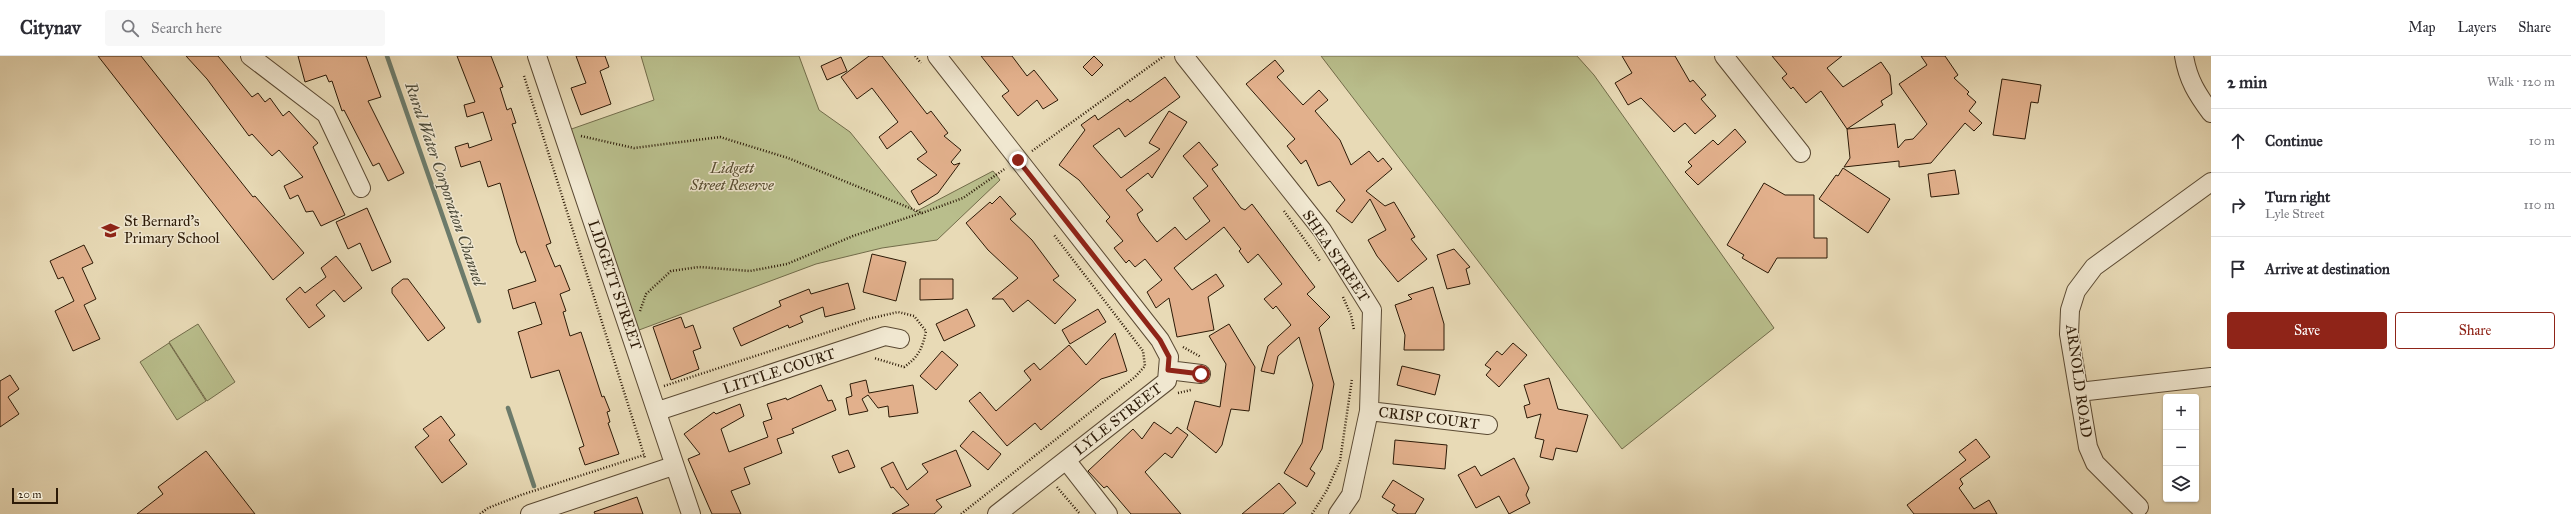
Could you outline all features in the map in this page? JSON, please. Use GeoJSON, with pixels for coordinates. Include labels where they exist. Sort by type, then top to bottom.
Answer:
{"type":"FeatureCollection","features":[{"type":"Feature","properties":{"kind":"street"},"geometry":{"type":"LineString","coordinates":[[250,56],[326,114],[361,188]]}},
{"type":"Feature","properties":{"kind":"street","name":"LIDGETT STREET"},"geometry":{"type":"LineString","coordinates":[[537,56],[632,333],[658,411],[673,466],[691,514]]}},
{"type":"Feature","properties":{"kind":"street","name":"SHEA STREET"},"geometry":{"type":"LineString","coordinates":[[1184,56],[1322,230],[1372,310],[1369,411],[1351,496],[1338,514]]}},
{"type":"Feature","properties":{"kind":"street"},"geometry":{"type":"LineString","coordinates":[[1724,56],[1801,153]]}},
{"type":"Feature","properties":{"kind":"street"},"geometry":{"type":"LineString","coordinates":[[2184,56],[2187,73],[2193,90],[2211,113]]}},
{"type":"Feature","properties":{"kind":"street","name":"LYLE STREET"},"geometry":{"type":"LineString","coordinates":[[931,62],[1008,165],[1160,340],[1169,357],[1166,381],[997,514]]}},
{"type":"Feature","properties":{"kind":"street","name":"ARNOLD ROAD"},"geometry":{"type":"LineString","coordinates":[[2139,507],[2096,463],[2088,447],[2069,334],[2070,310],[2076,291],[2094,267],[2211,182]]}},
{"type":"Feature","properties":{"kind":"street","name":"LITTLE COURT"},"geometry":{"type":"LineString","coordinates":[[658,411],[885,336],[900,339]]}},
{"type":"Feature","properties":{"kind":"street"},"geometry":{"type":"LineString","coordinates":[[1168,370],[1200,374]]}},
{"type":"Feature","properties":{"kind":"street"},"geometry":{"type":"LineString","coordinates":[[2079,392],[2211,377]]}},
{"type":"Feature","properties":{"kind":"street","name":"CRISP COURT"},"geometry":{"type":"LineString","coordinates":[[1369,411],[1488,425]]}},
{"type":"Feature","properties":{"kind":"street"},"geometry":{"type":"LineString","coordinates":[[1066,460],[1108,514]]}},
{"type":"Feature","properties":{"kind":"street"},"geometry":{"type":"LineString","coordinates":[[530,514],[673,466]]}},
{"type":"Feature","properties":{"kind":"path"},"geometry":{"type":"LineString","coordinates":[[915,56],[931,62]]}},
{"type":"Feature","properties":{"kind":"path"},"geometry":{"type":"LineString","coordinates":[[632,333],[646,294],[671,270],[699,266],[750,271],[787,264],[853,236],[963,198],[1164,56]]}},
{"type":"Feature","properties":{"kind":"path"},"geometry":{"type":"LineString","coordinates":[[523,71],[650,474]]}},
{"type":"Feature","properties":{"kind":"path"},"geometry":{"type":"LineString","coordinates":[[563,132],[634,148],[720,137],[788,158],[922,213]]}},
{"type":"Feature","properties":{"kind":"path"},"geometry":{"type":"LineString","coordinates":[[1008,165],[1009,176]]}},
{"type":"Feature","properties":{"kind":"path"},"geometry":{"type":"LineString","coordinates":[[1282,208],[1322,264]]}},
{"type":"Feature","properties":{"kind":"path"},"geometry":{"type":"LineString","coordinates":[[961,514],[1135,377],[1145,366],[1143,351],[1052,232]]}},
{"type":"Feature","properties":{"kind":"path"},"geometry":{"type":"LineString","coordinates":[[1342,294],[1351,315],[1354,331]]}},
{"type":"Feature","properties":{"kind":"path"},"geometry":{"type":"LineString","coordinates":[[1172,394],[1200,374],[1194,351],[1178,345]]}},
{"type":"Feature","properties":{"kind":"path"},"geometry":{"type":"LineString","coordinates":[[1312,514],[1327,490],[1340,461],[1353,374]]}},
{"type":"Feature","properties":{"kind":"path"},"geometry":{"type":"LineString","coordinates":[[480,514],[488,508],[521,495],[644,455]]}},
{"type":"Feature","properties":{"kind":"path"},"geometry":{"type":"LineString","coordinates":[[1069,499],[1080,514]]}},
{"type":"Feature","properties":{"kind":"green space","name":"Lidgett Street Reserve"},"geometry":{"type":"Polygon","coordinates":[[[641,56],[799,56],[819,110],[850,132],[915,212],[993,171],[1000,180],[937,240],[882,248],[816,264],[631,333],[563,132],[654,100],[641,56]]]}},
{"type":"Feature","properties":{"kind":"green space"},"geometry":{"type":"Polygon","coordinates":[[[1321,56],[1577,56],[1594,75],[1774,328],[1622,449],[1321,56]]]}},
{"type":"Feature","properties":{"kind":"green space"},"geometry":{"type":"Polygon","coordinates":[[[198,324],[235,382],[207,401],[169,342],[198,324]]]}},
{"type":"Feature","properties":{"kind":"green space"},"geometry":{"type":"Polygon","coordinates":[[[169,343],[206,401],[177,420],[140,362],[169,343]]]}},
{"type":"Feature","properties":{"kind":"building"},"geometry":{"type":"Polygon","coordinates":[[[98,56],[141,56],[253,197],[255,196],[304,253],[273,280],[98,56]]]}},
{"type":"Feature","properties":{"kind":"building"},"geometry":{"type":"Polygon","coordinates":[[[186,56],[218,56],[252,97],[258,93],[265,102],[270,98],[283,116],[289,111],[318,143],[313,147],[345,215],[321,226],[313,211],[306,212],[298,195],[290,199],[284,186],[303,177],[279,150],[272,156],[252,134],[249,136],[207,79],[186,56]]]}},
{"type":"Feature","properties":{"kind":"building"},"geometry":{"type":"Polygon","coordinates":[[[298,56],[366,56],[381,97],[368,101],[404,173],[388,181],[379,163],[373,166],[344,110],[342,111],[332,81],[329,82],[326,75],[305,82],[298,56]]]}},
{"type":"Feature","properties":{"kind":"building"},"geometry":{"type":"Polygon","coordinates":[[[457,56],[491,56],[503,87],[500,88],[507,110],[511,108],[516,123],[512,124],[551,243],[546,245],[555,267],[560,265],[570,290],[560,294],[566,311],[563,312],[570,336],[581,332],[602,397],[604,396],[610,411],[607,412],[610,422],[608,423],[619,454],[585,465],[579,448],[584,446],[559,370],[531,378],[518,332],[542,324],[535,302],[513,309],[508,290],[536,281],[525,251],[521,253],[517,243],[500,183],[488,187],[480,161],[461,167],[455,147],[468,143],[469,148],[492,140],[483,112],[467,117],[464,105],[475,102],[457,56]]]}},
{"type":"Feature","properties":{"kind":"building"},"geometry":{"type":"Polygon","coordinates":[[[576,56],[605,56],[609,67],[600,71],[611,104],[581,115],[571,88],[586,83],[576,56]]]}},
{"type":"Feature","properties":{"kind":"building"},"geometry":{"type":"Polygon","coordinates":[[[869,56],[882,56],[927,114],[931,111],[948,133],[944,136],[961,150],[951,162],[954,165],[960,163],[938,193],[919,205],[911,191],[937,175],[917,159],[927,152],[911,131],[887,149],[879,137],[898,122],[872,88],[857,99],[841,77],[869,56]]]}},
{"type":"Feature","properties":{"kind":"building"},"geometry":{"type":"Polygon","coordinates":[[[981,56],[1012,56],[1027,76],[1034,70],[1058,100],[1043,109],[1037,100],[1018,116],[1002,96],[1009,91],[981,56]]]}},
{"type":"Feature","properties":{"kind":"building"},"geometry":{"type":"Polygon","coordinates":[[[1094,56],[1103,65],[1092,76],[1083,67],[1094,56]]]}},
{"type":"Feature","properties":{"kind":"building"},"geometry":{"type":"Polygon","coordinates":[[[1622,56],[1675,56],[1690,82],[1693,80],[1706,95],[1701,99],[1716,116],[1695,134],[1685,123],[1674,132],[1641,98],[1628,105],[1615,83],[1632,73],[1622,56]]]}},
{"type":"Feature","properties":{"kind":"building"},"geometry":{"type":"Polygon","coordinates":[[[1772,56],[1842,56],[1827,68],[1843,87],[1881,62],[1890,75],[1892,94],[1881,101],[1883,105],[1847,129],[1821,91],[1806,103],[1793,87],[1791,89],[1782,78],[1787,74],[1772,56]]]}},
{"type":"Feature","properties":{"kind":"building"},"geometry":{"type":"Polygon","coordinates":[[[1921,56],[1945,56],[1958,75],[1954,78],[1969,92],[1967,94],[1976,102],[1969,111],[1982,123],[1974,131],[1965,123],[1931,163],[1899,167],[1899,161],[1844,167],[1850,158],[1847,129],[1895,124],[1898,148],[1905,140],[1913,139],[1927,124],[1899,84],[1927,65],[1921,56]]]}},
{"type":"Feature","properties":{"kind":"building"},"geometry":{"type":"Polygon","coordinates":[[[841,57],[847,71],[827,80],[821,66],[841,57]]]}},
{"type":"Feature","properties":{"kind":"building"},"geometry":{"type":"Polygon","coordinates":[[[1275,60],[1284,71],[1277,77],[1303,105],[1319,90],[1328,100],[1315,111],[1340,140],[1351,165],[1369,151],[1378,162],[1383,158],[1392,169],[1366,191],[1385,206],[1394,202],[1415,237],[1411,239],[1427,259],[1398,282],[1377,256],[1368,240],[1386,230],[1370,199],[1352,223],[1336,211],[1345,200],[1330,181],[1318,186],[1306,160],[1301,164],[1287,146],[1295,139],[1246,84],[1275,60]]]}},
{"type":"Feature","properties":{"kind":"building"},"geometry":{"type":"Polygon","coordinates":[[[1165,77],[1180,97],[1125,137],[1119,128],[1093,146],[1121,178],[1160,149],[1149,143],[1169,111],[1187,122],[1152,178],[1148,173],[1126,190],[1143,210],[1137,214],[1140,221],[1157,242],[1175,227],[1186,240],[1210,221],[1193,198],[1208,186],[1183,156],[1199,142],[1218,165],[1212,169],[1241,208],[1245,210],[1252,204],[1315,287],[1307,294],[1330,317],[1319,328],[1334,384],[1322,449],[1310,469],[1315,473],[1307,487],[1284,473],[1302,443],[1313,385],[1299,337],[1278,356],[1274,374],[1261,371],[1268,346],[1291,325],[1276,306],[1273,309],[1264,299],[1282,284],[1258,254],[1248,263],[1239,251],[1241,249],[1224,227],[1174,268],[1192,290],[1216,274],[1224,286],[1208,297],[1214,330],[1177,337],[1169,298],[1156,308],[1147,292],[1162,280],[1145,259],[1135,267],[1129,260],[1126,263],[1114,248],[1123,241],[1106,221],[1110,217],[1079,180],[1059,165],[1085,130],[1081,125],[1095,115],[1098,120],[1128,99],[1130,102],[1165,77]]]}},
{"type":"Feature","properties":{"kind":"building"},"geometry":{"type":"Polygon","coordinates":[[[2002,79],[2041,85],[2038,103],[2031,102],[2025,139],[1993,135],[2002,79]]]}},
{"type":"Feature","properties":{"kind":"building"},"geometry":{"type":"Polygon","coordinates":[[[1735,129],[1746,142],[1698,185],[1685,172],[1692,166],[1688,162],[1713,140],[1718,145],[1735,129]]]}},
{"type":"Feature","properties":{"kind":"building"},"geometry":{"type":"Polygon","coordinates":[[[1843,168],[1890,199],[1868,233],[1819,199],[1836,175],[1838,176],[1843,168]]]}},
{"type":"Feature","properties":{"kind":"building"},"geometry":{"type":"Polygon","coordinates":[[[1955,170],[1959,194],[1931,197],[1928,174],[1955,170]]]}},
{"type":"Feature","properties":{"kind":"building"},"geometry":{"type":"Polygon","coordinates":[[[1764,183],[1785,195],[1814,195],[1814,238],[1827,238],[1827,258],[1777,258],[1768,273],[1742,258],[1744,255],[1727,245],[1764,183]]]}},
{"type":"Feature","properties":{"kind":"building"},"geometry":{"type":"Polygon","coordinates":[[[1000,196],[1016,214],[1010,219],[1032,240],[1059,276],[1053,280],[1076,300],[1055,324],[1028,300],[1013,312],[1003,299],[992,299],[1018,278],[988,250],[966,223],[990,202],[992,204],[1000,196]]]}},
{"type":"Feature","properties":{"kind":"building"},"geometry":{"type":"Polygon","coordinates":[[[367,208],[391,262],[372,271],[360,243],[348,249],[336,222],[367,208]]]}},
{"type":"Feature","properties":{"kind":"building"},"geometry":{"type":"Polygon","coordinates":[[[84,245],[93,263],[82,268],[96,299],[84,305],[100,339],[73,351],[55,311],[74,301],[63,277],[58,279],[50,261],[84,245]]]}},
{"type":"Feature","properties":{"kind":"building"},"geometry":{"type":"Polygon","coordinates":[[[1454,249],[1470,267],[1466,269],[1470,284],[1447,289],[1437,255],[1454,249]]]}},
{"type":"Feature","properties":{"kind":"building"},"geometry":{"type":"Polygon","coordinates":[[[872,254],[906,262],[896,301],[863,292],[872,254]]]}},
{"type":"Feature","properties":{"kind":"building"},"geometry":{"type":"Polygon","coordinates":[[[336,256],[362,288],[344,302],[334,290],[316,305],[325,316],[309,328],[286,299],[300,287],[305,293],[326,277],[321,268],[336,256]]]}},
{"type":"Feature","properties":{"kind":"building"},"geometry":{"type":"Polygon","coordinates":[[[403,279],[408,279],[445,328],[428,341],[392,293],[392,288],[403,279]]]}},
{"type":"Feature","properties":{"kind":"building"},"geometry":{"type":"Polygon","coordinates":[[[920,279],[953,279],[953,299],[920,300],[920,279]]]}},
{"type":"Feature","properties":{"kind":"building"},"geometry":{"type":"Polygon","coordinates":[[[848,283],[855,309],[825,317],[823,307],[800,316],[803,322],[789,328],[788,325],[741,346],[733,328],[781,306],[779,301],[809,289],[811,294],[848,283]]]}},
{"type":"Feature","properties":{"kind":"building"},"geometry":{"type":"Polygon","coordinates":[[[1433,287],[1444,324],[1444,350],[1404,350],[1405,335],[1395,305],[1412,299],[1408,295],[1433,287]]]}},
{"type":"Feature","properties":{"kind":"building"},"geometry":{"type":"Polygon","coordinates":[[[967,309],[975,326],[944,341],[936,324],[967,309]]]}},
{"type":"Feature","properties":{"kind":"building"},"geometry":{"type":"Polygon","coordinates":[[[1098,309],[1106,322],[1070,344],[1062,330],[1098,309]]]}},
{"type":"Feature","properties":{"kind":"building"},"geometry":{"type":"Polygon","coordinates":[[[681,317],[685,328],[693,325],[701,348],[693,351],[699,369],[671,380],[653,327],[681,317]]]}},
{"type":"Feature","properties":{"kind":"building"},"geometry":{"type":"Polygon","coordinates":[[[1229,324],[1255,367],[1249,411],[1231,409],[1222,445],[1216,453],[1187,429],[1195,401],[1220,407],[1226,364],[1209,336],[1229,324]]]}},
{"type":"Feature","properties":{"kind":"building"},"geometry":{"type":"Polygon","coordinates":[[[1115,333],[1127,371],[1101,379],[1041,430],[1035,423],[1007,446],[969,401],[980,392],[996,411],[1031,380],[1024,371],[1034,363],[1040,370],[1069,345],[1086,365],[1115,333]]]}},
{"type":"Feature","properties":{"kind":"building"},"geometry":{"type":"Polygon","coordinates":[[[1513,343],[1527,355],[1499,387],[1486,375],[1491,369],[1485,365],[1497,351],[1502,355],[1513,343]]]}},
{"type":"Feature","properties":{"kind":"building"},"geometry":{"type":"Polygon","coordinates":[[[942,351],[958,365],[936,390],[920,376],[942,351]]]}},
{"type":"Feature","properties":{"kind":"building"},"geometry":{"type":"Polygon","coordinates":[[[1402,366],[1440,375],[1435,395],[1397,385],[1402,366]]]}},
{"type":"Feature","properties":{"kind":"building"},"geometry":{"type":"Polygon","coordinates":[[[10,375],[19,389],[8,397],[19,414],[0,427],[0,381],[10,375]]]}},
{"type":"Feature","properties":{"kind":"building"},"geometry":{"type":"Polygon","coordinates":[[[1549,378],[1558,409],[1588,415],[1577,452],[1556,448],[1553,460],[1540,457],[1544,440],[1535,438],[1541,414],[1527,418],[1524,406],[1530,404],[1524,385],[1549,378]]]}},
{"type":"Feature","properties":{"kind":"building"},"geometry":{"type":"Polygon","coordinates":[[[866,380],[869,393],[913,385],[918,413],[889,417],[888,406],[878,408],[868,395],[862,399],[868,411],[849,415],[846,398],[852,396],[850,384],[866,380]]]}},
{"type":"Feature","properties":{"kind":"building"},"geometry":{"type":"Polygon","coordinates":[[[821,385],[828,401],[832,400],[836,410],[792,429],[794,433],[777,439],[782,453],[744,468],[750,484],[731,491],[741,514],[712,514],[688,459],[700,454],[684,434],[714,412],[716,414],[740,404],[744,416],[721,429],[729,452],[768,437],[763,422],[772,419],[767,404],[786,398],[787,400],[821,385]]]}},
{"type":"Feature","properties":{"kind":"building"},"geometry":{"type":"Polygon","coordinates":[[[441,416],[455,435],[449,440],[467,464],[442,483],[415,447],[429,436],[423,429],[441,416]]]}},
{"type":"Feature","properties":{"kind":"building"},"geometry":{"type":"Polygon","coordinates":[[[1154,422],[1171,434],[1177,427],[1188,435],[1172,458],[1165,453],[1145,472],[1181,514],[1131,514],[1107,486],[1104,488],[1088,471],[1133,429],[1142,439],[1154,422]]]}},
{"type":"Feature","properties":{"kind":"building"},"geometry":{"type":"Polygon","coordinates":[[[973,431],[1001,454],[988,470],[960,446],[973,431]]]}},
{"type":"Feature","properties":{"kind":"building"},"geometry":{"type":"Polygon","coordinates":[[[1976,439],[1990,457],[1960,479],[1963,484],[1959,488],[1974,509],[1989,500],[1997,514],[1914,514],[1907,505],[1966,460],[1959,452],[1976,439]]]}},
{"type":"Feature","properties":{"kind":"building"},"geometry":{"type":"Polygon","coordinates":[[[1395,440],[1447,445],[1445,469],[1393,464],[1395,440]]]}},
{"type":"Feature","properties":{"kind":"building"},"geometry":{"type":"Polygon","coordinates":[[[848,450],[855,467],[839,473],[832,456],[848,450]]]}},
{"type":"Feature","properties":{"kind":"building"},"geometry":{"type":"Polygon","coordinates":[[[956,450],[971,486],[936,500],[942,507],[934,514],[892,514],[909,505],[893,487],[891,488],[881,468],[893,462],[907,490],[928,472],[922,464],[956,450]]]}},
{"type":"Feature","properties":{"kind":"building"},"geometry":{"type":"Polygon","coordinates":[[[206,451],[255,514],[137,514],[163,494],[158,487],[206,451]]]}},
{"type":"Feature","properties":{"kind":"building"},"geometry":{"type":"Polygon","coordinates":[[[1514,458],[1529,488],[1526,495],[1530,503],[1509,514],[1499,496],[1476,508],[1458,475],[1475,466],[1481,476],[1514,458]]]}},
{"type":"Feature","properties":{"kind":"building"},"geometry":{"type":"Polygon","coordinates":[[[1393,480],[1424,499],[1415,514],[1398,514],[1392,510],[1395,505],[1382,497],[1393,480]]]}},
{"type":"Feature","properties":{"kind":"building"},"geometry":{"type":"Polygon","coordinates":[[[1279,483],[1296,503],[1283,514],[1242,514],[1279,483]]]}},
{"type":"Feature","properties":{"kind":"building"},"geometry":{"type":"Polygon","coordinates":[[[637,497],[643,514],[595,514],[594,512],[637,497]]]}},
{"type":"Feature","properties":{"kind":"waterway","name":"Rural Water Corporation Channel"},"geometry":{"type":"LineString","coordinates":[[387,56],[479,321]]}},
{"type":"Feature","properties":{"kind":"waterway","name":"Rural Water Corporation Channel"},"geometry":{"type":"LineString","coordinates":[[508,408],[534,486]]}},
{"type":"Feature","properties":{"kind":"place","name":"St Bernard's Primary School"},"geometry":{"type":"Point","coordinates":[111,230]}},
{"type":"Feature","properties":{"kind":"route"},"geometry":{"type":"LineString","coordinates":[[1018,160],[1160,340],[1169,357],[1168,370],[1201,374]]}}]}
